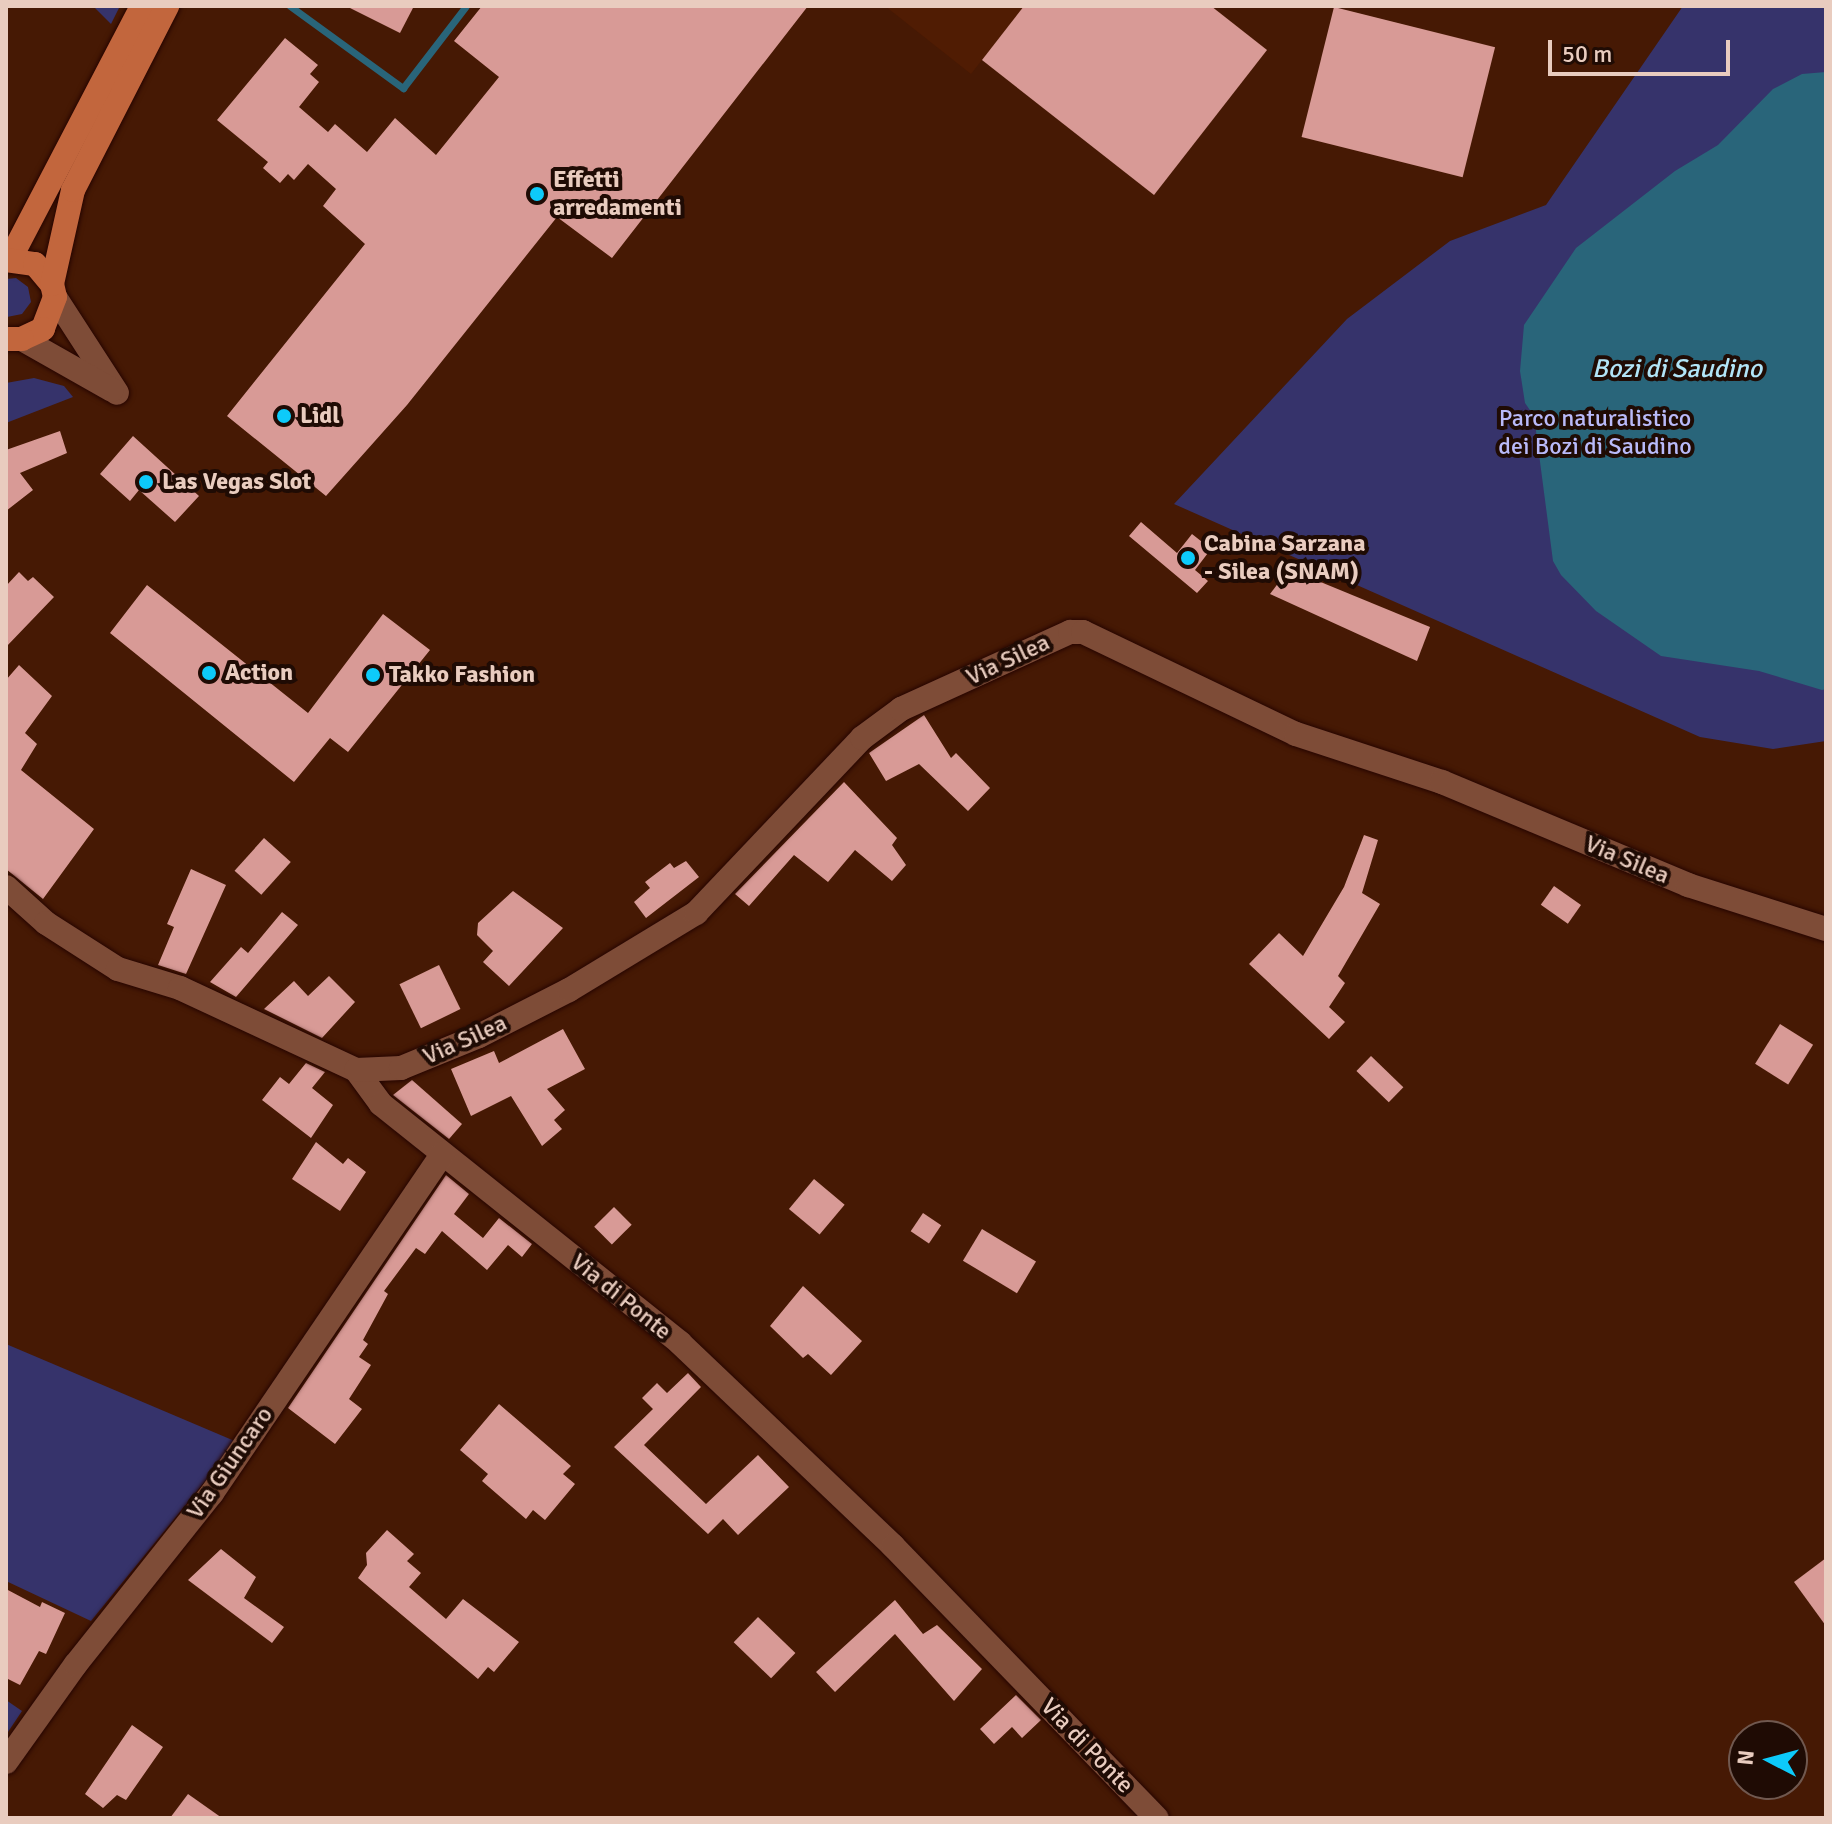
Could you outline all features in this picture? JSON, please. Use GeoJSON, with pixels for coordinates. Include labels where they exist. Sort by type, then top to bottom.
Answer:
{"type":"FeatureCollection","features":[{"type":"Feature","properties":{"kind":"main road"},"geometry":{"type":"LineString","coordinates":[[54,290],[35,264],[8,260],[142,6]]}},
{"type":"Feature","properties":{"kind":"main road"},"geometry":{"type":"LineString","coordinates":[[12,342],[43,329],[54,290],[73,190],[167,6]]}},
{"type":"Feature","properties":{"kind":"street"},"geometry":{"type":"LineString","coordinates":[[12,342],[117,393],[54,290]]}},
{"type":"Feature","properties":{"kind":"street","name":"Via Silea"},"geometry":{"type":"LineString","coordinates":[[356,1070],[401,1068],[479,1036],[569,990],[696,913],[862,738],[901,709],[1070,632],[1083,632],[1296,734],[1442,782],[1688,885],[1826,929]]}},
{"type":"Feature","properties":{"kind":"street","name":"Via di Ponte"},"geometry":{"type":"LineString","coordinates":[[6,887],[46,923],[118,969],[245,1015],[356,1070],[381,1104],[680,1343],[893,1546],[1157,1818]]}},
{"type":"Feature","properties":{"kind":"street","name":"Via Giuncaro"},"geometry":{"type":"LineString","coordinates":[[6,1762],[76,1664],[212,1493],[442,1154]]}},
{"type":"Feature","properties":{"kind":"shaded area"},"geometry":{"type":"Polygon","coordinates":[[[885,6],[1024,6],[971,74],[885,6]]]}},
{"type":"Feature","properties":{"kind":"green space"},"geometry":{"type":"Polygon","coordinates":[[[93,6],[120,6],[111,24],[93,6]]]}},
{"type":"Feature","properties":{"kind":"green space","name":"Parco naturalistico dei Bozi di Saudino"},"geometry":{"type":"Polygon","coordinates":[[[1683,6],[1826,6],[1826,741],[1773,749],[1700,737],[1174,504],[1347,319],[1450,241],[1546,205],[1683,6]]]}},
{"type":"Feature","properties":{"kind":"green space"},"geometry":{"type":"Polygon","coordinates":[[[16,278],[28,287],[31,302],[22,314],[7,317],[6,279],[16,278]]]}},
{"type":"Feature","properties":{"kind":"green space"},"geometry":{"type":"Polygon","coordinates":[[[34,378],[64,386],[73,397],[6,423],[6,383],[34,378]]]}},
{"type":"Feature","properties":{"kind":"green space"},"geometry":{"type":"Polygon","coordinates":[[[6,1344],[237,1442],[91,1621],[6,1581],[6,1344]]]}},
{"type":"Feature","properties":{"kind":"green space"},"geometry":{"type":"Polygon","coordinates":[[[6,1700],[22,1711],[6,1735],[6,1700]]]}},
{"type":"Feature","properties":{"kind":"water","name":"Bozi di Saudino"},"geometry":{"type":"Polygon","coordinates":[[[1826,72],[1826,689],[1822,690],[1759,671],[1661,656],[1596,611],[1561,575],[1553,561],[1534,416],[1525,403],[1520,371],[1524,325],[1576,248],[1675,171],[1718,145],[1773,89],[1802,74],[1826,72]]]}},
{"type":"Feature","properties":{"kind":"building"},"geometry":{"type":"Polygon","coordinates":[[[346,6],[414,6],[400,33],[346,6]]]}},
{"type":"Feature","properties":{"kind":"building"},"geometry":{"type":"Polygon","coordinates":[[[482,6],[808,6],[612,258],[557,217],[407,405],[326,496],[227,416],[365,244],[323,206],[336,189],[308,164],[294,180],[288,174],[280,183],[263,168],[268,162],[217,120],[285,38],[318,65],[310,74],[319,82],[299,107],[328,132],[335,124],[367,152],[395,118],[436,155],[499,77],[454,41],[482,6]]]}},
{"type":"Feature","properties":{"kind":"building"},"geometry":{"type":"Polygon","coordinates":[[[1024,6],[1211,6],[1267,50],[1154,195],[982,60],[1024,6]]]}},
{"type":"Feature","properties":{"kind":"building"},"geometry":{"type":"Polygon","coordinates":[[[1334,7],[1495,47],[1463,177],[1302,137],[1334,7]]]}},
{"type":"Feature","properties":{"kind":"building"},"geometry":{"type":"Polygon","coordinates":[[[60,431],[67,453],[20,473],[33,490],[6,511],[6,450],[60,431]]]}},
{"type":"Feature","properties":{"kind":"building","name":"Las Vegas Slot"},"geometry":{"type":"Polygon","coordinates":[[[133,436],[199,496],[175,522],[139,490],[130,501],[100,474],[133,436]]]}},
{"type":"Feature","properties":{"kind":"building"},"geometry":{"type":"Polygon","coordinates":[[[1141,522],[1177,553],[1192,534],[1211,549],[1195,570],[1208,581],[1197,593],[1129,536],[1141,522]]]}},
{"type":"Feature","properties":{"kind":"building"},"geometry":{"type":"Polygon","coordinates":[[[1289,569],[1430,627],[1417,661],[1270,594],[1289,569]]]}},
{"type":"Feature","properties":{"kind":"building"},"geometry":{"type":"Polygon","coordinates":[[[19,572],[28,581],[33,577],[54,597],[6,647],[6,586],[19,572]]]}},
{"type":"Feature","properties":{"kind":"building","name":"Action"},"geometry":{"type":"Polygon","coordinates":[[[147,585],[308,713],[383,614],[430,650],[348,752],[330,738],[294,782],[110,633],[147,585]]]}},
{"type":"Feature","properties":{"kind":"building"},"geometry":{"type":"Polygon","coordinates":[[[19,665],[52,696],[25,733],[37,744],[21,770],[94,829],[43,899],[6,869],[6,680],[19,665]]]}},
{"type":"Feature","properties":{"kind":"building"},"geometry":{"type":"Polygon","coordinates":[[[924,715],[951,758],[956,753],[990,788],[968,811],[919,764],[886,781],[869,753],[924,715]]]}},
{"type":"Feature","properties":{"kind":"building"},"geometry":{"type":"Polygon","coordinates":[[[844,782],[897,838],[892,845],[906,865],[892,881],[855,850],[828,882],[794,855],[749,906],[735,894],[844,782]]]}},
{"type":"Feature","properties":{"kind":"building"},"geometry":{"type":"Polygon","coordinates":[[[1364,835],[1378,840],[1362,893],[1380,904],[1338,976],[1345,983],[1329,1007],[1345,1022],[1329,1039],[1249,964],[1279,933],[1303,956],[1344,887],[1364,835]]]}},
{"type":"Feature","properties":{"kind":"building"},"geometry":{"type":"Polygon","coordinates":[[[264,838],[291,862],[261,895],[235,871],[264,838]]]}},
{"type":"Feature","properties":{"kind":"building"},"geometry":{"type":"Polygon","coordinates":[[[686,861],[699,877],[646,918],[634,902],[650,888],[645,882],[670,863],[674,868],[686,861]]]}},
{"type":"Feature","properties":{"kind":"building"},"geometry":{"type":"Polygon","coordinates":[[[191,869],[226,885],[186,974],[158,965],[174,927],[167,924],[191,869]]]}},
{"type":"Feature","properties":{"kind":"building"},"geometry":{"type":"Polygon","coordinates":[[[1554,886],[1581,905],[1568,924],[1541,905],[1554,886]]]}},
{"type":"Feature","properties":{"kind":"building"},"geometry":{"type":"Polygon","coordinates":[[[513,891],[563,928],[509,986],[483,962],[493,951],[477,935],[478,923],[513,891]]]}},
{"type":"Feature","properties":{"kind":"building"},"geometry":{"type":"Polygon","coordinates":[[[282,912],[298,925],[236,997],[210,982],[241,947],[248,953],[282,912]]]}},
{"type":"Feature","properties":{"kind":"building"},"geometry":{"type":"Polygon","coordinates":[[[439,965],[460,1009],[421,1028],[399,984],[439,965]]]}},
{"type":"Feature","properties":{"kind":"building"},"geometry":{"type":"Polygon","coordinates":[[[329,976],[355,1002],[322,1038],[264,1009],[294,981],[308,996],[329,976]]]}},
{"type":"Feature","properties":{"kind":"building"},"geometry":{"type":"Polygon","coordinates":[[[1780,1024],[1813,1045],[1788,1085],[1755,1064],[1780,1024]]]}},
{"type":"Feature","properties":{"kind":"building"},"geometry":{"type":"Polygon","coordinates":[[[563,1029],[585,1069],[547,1089],[565,1110],[554,1120],[562,1129],[542,1146],[511,1096],[471,1116],[451,1069],[494,1051],[499,1063],[563,1029]]]}},
{"type":"Feature","properties":{"kind":"building"},"geometry":{"type":"Polygon","coordinates":[[[1371,1056],[1403,1087],[1389,1102],[1356,1071],[1371,1056]]]}},
{"type":"Feature","properties":{"kind":"building"},"geometry":{"type":"Polygon","coordinates":[[[306,1063],[325,1072],[312,1088],[333,1105],[311,1138],[262,1100],[280,1077],[289,1084],[306,1063]]]}},
{"type":"Feature","properties":{"kind":"building"},"geometry":{"type":"Polygon","coordinates":[[[412,1080],[462,1124],[449,1139],[393,1095],[412,1080]]]}},
{"type":"Feature","properties":{"kind":"building"},"geometry":{"type":"Polygon","coordinates":[[[316,1142],[343,1164],[348,1158],[366,1172],[340,1211],[292,1179],[316,1142]]]}},
{"type":"Feature","properties":{"kind":"building"},"geometry":{"type":"Polygon","coordinates":[[[446,1175],[469,1194],[454,1214],[483,1238],[499,1218],[532,1244],[522,1257],[508,1245],[487,1270],[442,1231],[425,1254],[416,1248],[384,1291],[388,1294],[363,1340],[368,1344],[359,1357],[371,1365],[349,1399],[362,1409],[335,1444],[288,1408],[446,1175]]]}},
{"type":"Feature","properties":{"kind":"building"},"geometry":{"type":"Polygon","coordinates":[[[814,1179],[845,1205],[820,1235],[789,1209],[814,1179]]]}},
{"type":"Feature","properties":{"kind":"building"},"geometry":{"type":"Polygon","coordinates":[[[614,1207],[632,1225],[612,1244],[594,1227],[614,1207]]]}},
{"type":"Feature","properties":{"kind":"building"},"geometry":{"type":"Polygon","coordinates":[[[923,1213],[941,1225],[929,1244],[911,1231],[923,1213]]]}},
{"type":"Feature","properties":{"kind":"building"},"geometry":{"type":"Polygon","coordinates":[[[982,1229],[1036,1261],[1017,1293],[963,1261],[982,1229]]]}},
{"type":"Feature","properties":{"kind":"building"},"geometry":{"type":"Polygon","coordinates":[[[803,1286],[862,1341],[831,1375],[808,1354],[803,1358],[770,1326],[803,1286]]]}},
{"type":"Feature","properties":{"kind":"building"},"geometry":{"type":"Polygon","coordinates":[[[688,1373],[701,1387],[644,1445],[706,1504],[758,1455],[789,1487],[738,1535],[723,1519],[708,1534],[614,1447],[653,1409],[642,1398],[657,1383],[667,1393],[688,1373]]]}},
{"type":"Feature","properties":{"kind":"building"},"geometry":{"type":"Polygon","coordinates":[[[499,1404],[571,1466],[563,1474],[575,1484],[545,1520],[533,1510],[526,1519],[482,1481],[488,1474],[460,1450],[499,1404]]]}},
{"type":"Feature","properties":{"kind":"building"},"geometry":{"type":"Polygon","coordinates":[[[387,1530],[414,1554],[407,1561],[421,1573],[409,1587],[446,1619],[463,1599],[519,1642],[494,1672],[488,1667],[478,1679],[358,1578],[367,1565],[366,1553],[387,1530]]]}},
{"type":"Feature","properties":{"kind":"building"},"geometry":{"type":"Polygon","coordinates":[[[221,1549],[256,1577],[244,1598],[284,1627],[272,1643],[188,1580],[221,1549]]]}},
{"type":"Feature","properties":{"kind":"building"},"geometry":{"type":"Polygon","coordinates":[[[1826,1558],[1826,1626],[1794,1582],[1826,1558]]]}},
{"type":"Feature","properties":{"kind":"building"},"geometry":{"type":"Polygon","coordinates":[[[6,1589],[40,1607],[42,1602],[65,1613],[46,1654],[39,1651],[20,1685],[6,1678],[6,1589]]]}},
{"type":"Feature","properties":{"kind":"building"},"geometry":{"type":"Polygon","coordinates":[[[895,1600],[923,1634],[937,1625],[982,1669],[954,1701],[895,1634],[835,1692],[816,1672],[895,1600]]]}},
{"type":"Feature","properties":{"kind":"building"},"geometry":{"type":"Polygon","coordinates":[[[758,1617],[795,1653],[771,1678],[734,1642],[758,1617]]]}},
{"type":"Feature","properties":{"kind":"building"},"geometry":{"type":"Polygon","coordinates":[[[1016,1695],[1041,1720],[1022,1738],[1012,1727],[994,1744],[980,1729],[1016,1695]]]}},
{"type":"Feature","properties":{"kind":"building"},"geometry":{"type":"Polygon","coordinates":[[[132,1725],[163,1747],[126,1800],[117,1795],[103,1808],[85,1794],[132,1725]]]}},
{"type":"Feature","properties":{"kind":"building"},"geometry":{"type":"Polygon","coordinates":[[[188,1794],[222,1818],[170,1818],[188,1794]]]}},
{"type":"Feature","properties":{"kind":"waterway"},"geometry":{"type":"LineString","coordinates":[[290,6],[403,88],[466,6]]}},
{"type":"Feature","properties":{"kind":"place","name":"Effetti arredamenti"},"geometry":{"type":"Point","coordinates":[537,194]}},
{"type":"Feature","properties":{"kind":"place","name":"Lidl"},"geometry":{"type":"Point","coordinates":[284,416]}},
{"type":"Feature","properties":{"kind":"place","name":"Las Vegas Slot"},"geometry":{"type":"Point","coordinates":[146,482]}},
{"type":"Feature","properties":{"kind":"place","name":"Cabina Sarzana - Silea (SNAM)"},"geometry":{"type":"Point","coordinates":[1188,558]}},
{"type":"Feature","properties":{"kind":"place","name":"Action"},"geometry":{"type":"Point","coordinates":[209,673]}},
{"type":"Feature","properties":{"kind":"place","name":"Takko Fashion"},"geometry":{"type":"Point","coordinates":[373,675]}}]}
